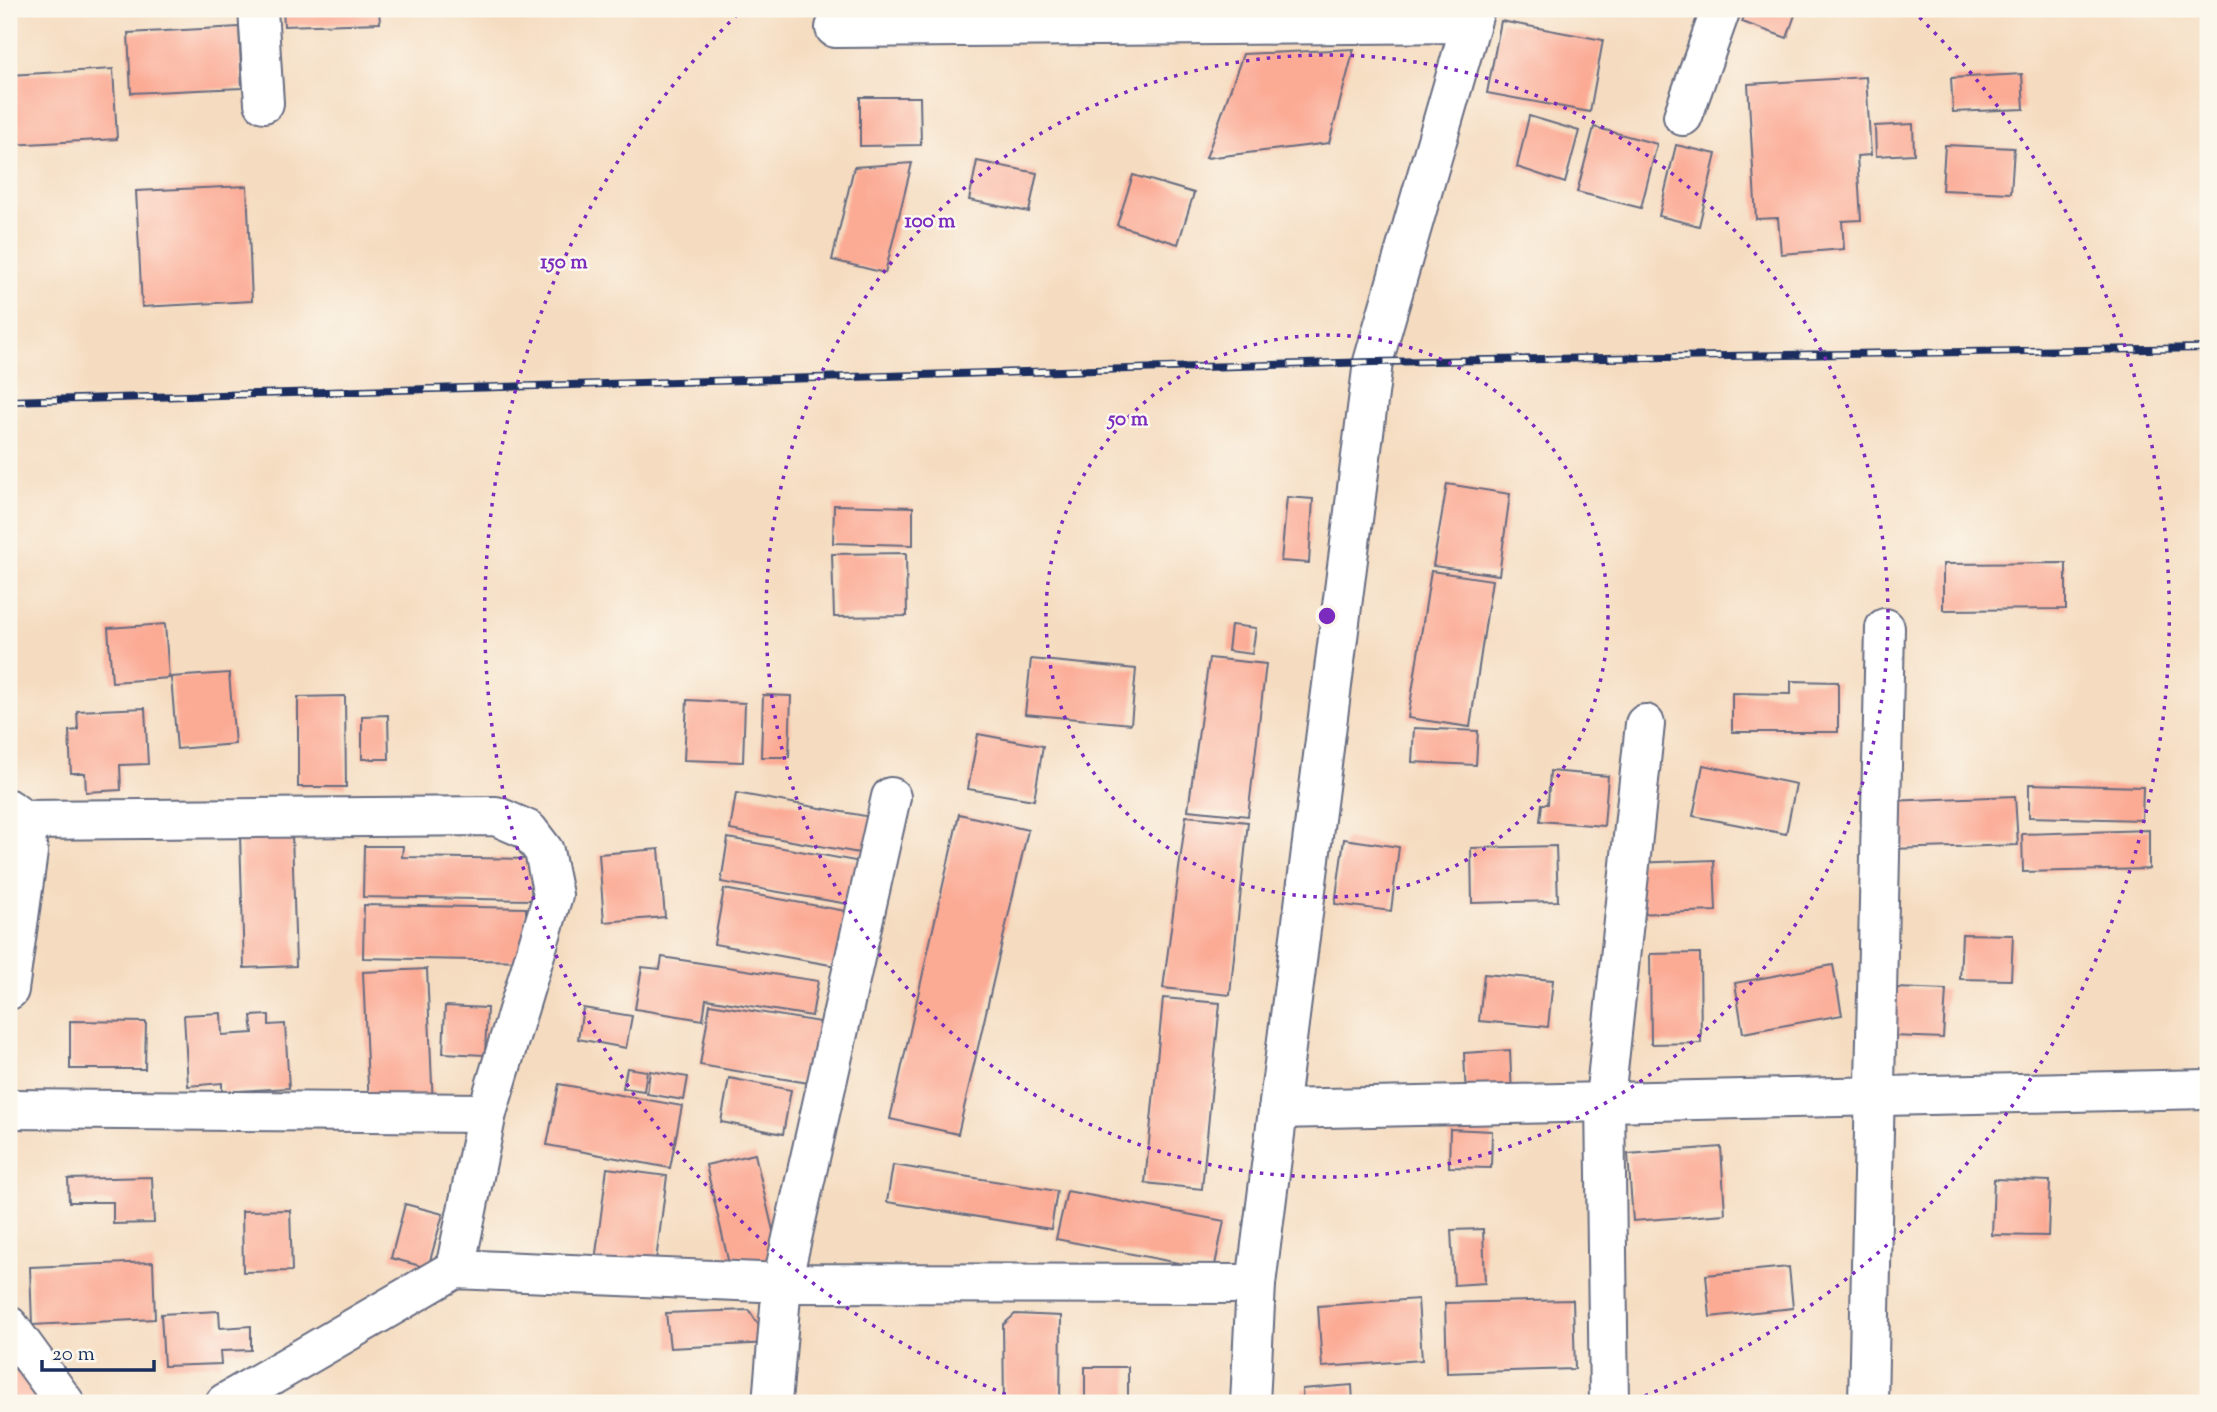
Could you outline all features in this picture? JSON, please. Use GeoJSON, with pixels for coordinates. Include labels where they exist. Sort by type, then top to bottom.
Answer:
{"type":"FeatureCollection","features":[{"type":"Feature","properties":{"kind":"street"},"geometry":{"type":"LineString","coordinates":[[258,9],[264,103]]}},
{"type":"Feature","properties":{"kind":"street"},"geometry":{"type":"LineString","coordinates":[[1683,116],[1720,9]]}},
{"type":"Feature","properties":{"kind":"street"},"geometry":{"type":"LineString","coordinates":[[835,28],[1473,16],[1373,362],[1256,1284],[1250,1403]]}},
{"type":"Feature","properties":{"kind":"street"},"geometry":{"type":"LineString","coordinates":[[1868,1403],[1885,628]]}},
{"type":"Feature","properties":{"kind":"street"},"geometry":{"type":"LineString","coordinates":[[1609,1403],[1605,1099],[1646,724]]}},
{"type":"Feature","properties":{"kind":"street"},"geometry":{"type":"LineString","coordinates":[[772,1403],[782,1283],[891,797]]}},
{"type":"Feature","properties":{"kind":"street"},"geometry":{"type":"LineString","coordinates":[[9,990],[28,852],[16,815],[496,816],[528,830],[544,850],[553,895],[487,1113],[454,1269]]}},
{"type":"Feature","properties":{"kind":"street"},"geometry":{"type":"LineString","coordinates":[[1278,1108],[1605,1099],[2208,1089]]}},
{"type":"Feature","properties":{"kind":"street"},"geometry":{"type":"LineString","coordinates":[[9,1109],[487,1113]]}},
{"type":"Feature","properties":{"kind":"street"},"geometry":{"type":"LineString","coordinates":[[225,1403],[454,1269],[782,1283],[1256,1284]]}},
{"type":"Feature","properties":{"kind":"street"},"geometry":{"type":"LineString","coordinates":[[9,1326],[65,1403]]}},
{"type":"Feature","properties":{"kind":"building"},"geometry":{"type":"Polygon","coordinates":[[[283,9],[379,9],[380,23],[284,26],[283,9]]]}},
{"type":"Feature","properties":{"kind":"building"},"geometry":{"type":"Polygon","coordinates":[[[1747,9],[1797,9],[1787,38],[1742,22],[1747,9]]]}},
{"type":"Feature","properties":{"kind":"building"},"geometry":{"type":"Polygon","coordinates":[[[1501,21],[1603,40],[1590,112],[1487,93],[1501,21]]]}},
{"type":"Feature","properties":{"kind":"building"},"geometry":{"type":"Polygon","coordinates":[[[239,27],[242,88],[131,93],[128,33],[239,27]]]}},
{"type":"Feature","properties":{"kind":"building"},"geometry":{"type":"Polygon","coordinates":[[[1354,49],[1329,143],[1206,158],[1243,54],[1354,49]]]}},
{"type":"Feature","properties":{"kind":"building"},"geometry":{"type":"Polygon","coordinates":[[[113,69],[117,139],[10,145],[9,75],[113,69]]]}},
{"type":"Feature","properties":{"kind":"building"},"geometry":{"type":"Polygon","coordinates":[[[2022,74],[2024,109],[1953,112],[1951,78],[2022,74]]]}},
{"type":"Feature","properties":{"kind":"building"},"geometry":{"type":"Polygon","coordinates":[[[1866,77],[1871,155],[1857,156],[1861,220],[1842,221],[1844,249],[1781,254],[1778,218],[1756,219],[1748,84],[1866,77]]]}},
{"type":"Feature","properties":{"kind":"building"},"geometry":{"type":"Polygon","coordinates":[[[860,97],[920,97],[921,145],[860,146],[860,97]]]}},
{"type":"Feature","properties":{"kind":"building"},"geometry":{"type":"Polygon","coordinates":[[[1529,116],[1579,131],[1565,183],[1517,167],[1529,116]]]}},
{"type":"Feature","properties":{"kind":"building"},"geometry":{"type":"Polygon","coordinates":[[[1913,124],[1914,154],[1876,156],[1875,126],[1913,124]]]}},
{"type":"Feature","properties":{"kind":"building"},"geometry":{"type":"Polygon","coordinates":[[[1594,127],[1657,144],[1641,208],[1577,192],[1594,127]]]}},
{"type":"Feature","properties":{"kind":"building"},"geometry":{"type":"Polygon","coordinates":[[[1676,145],[1716,154],[1699,226],[1659,216],[1676,145]]]}},
{"type":"Feature","properties":{"kind":"building"},"geometry":{"type":"Polygon","coordinates":[[[1945,145],[2014,148],[2011,193],[1942,190],[1945,145]]]}},
{"type":"Feature","properties":{"kind":"building"},"geometry":{"type":"Polygon","coordinates":[[[977,161],[1037,173],[1029,212],[969,200],[977,161]]]}},
{"type":"Feature","properties":{"kind":"building"},"geometry":{"type":"Polygon","coordinates":[[[912,163],[885,273],[832,260],[854,167],[912,163]]]}},
{"type":"Feature","properties":{"kind":"building"},"geometry":{"type":"Polygon","coordinates":[[[1133,175],[1194,193],[1178,244],[1117,225],[1133,175]]]}},
{"type":"Feature","properties":{"kind":"building"},"geometry":{"type":"Polygon","coordinates":[[[247,186],[252,301],[142,307],[136,191],[247,186]]]}},
{"type":"Feature","properties":{"kind":"building"},"geometry":{"type":"Polygon","coordinates":[[[1447,484],[1510,494],[1499,575],[1433,566],[1447,484]]]}},
{"type":"Feature","properties":{"kind":"building"},"geometry":{"type":"Polygon","coordinates":[[[1287,497],[1313,499],[1309,563],[1281,561],[1287,497]]]}},
{"type":"Feature","properties":{"kind":"building"},"geometry":{"type":"Polygon","coordinates":[[[834,505],[913,507],[913,545],[833,543],[834,505]]]}},
{"type":"Feature","properties":{"kind":"building"},"geometry":{"type":"Polygon","coordinates":[[[906,553],[907,616],[834,617],[832,554],[906,553]]]}},
{"type":"Feature","properties":{"kind":"building"},"geometry":{"type":"Polygon","coordinates":[[[2066,563],[2066,609],[1943,610],[1943,564],[2066,563]]]}},
{"type":"Feature","properties":{"kind":"building"},"geometry":{"type":"Polygon","coordinates":[[[1431,571],[1492,580],[1470,727],[1408,718],[1431,571]]]}},
{"type":"Feature","properties":{"kind":"building"},"geometry":{"type":"Polygon","coordinates":[[[165,624],[169,678],[112,682],[108,628],[165,624]]]}},
{"type":"Feature","properties":{"kind":"building"},"geometry":{"type":"Polygon","coordinates":[[[1231,625],[1256,628],[1252,654],[1228,651],[1231,625]]]}},
{"type":"Feature","properties":{"kind":"building"},"geometry":{"type":"Polygon","coordinates":[[[1209,658],[1266,664],[1248,816],[1188,810],[1209,658]]]}},
{"type":"Feature","properties":{"kind":"building"},"geometry":{"type":"Polygon","coordinates":[[[1031,659],[1136,669],[1131,724],[1025,714],[1031,659]]]}},
{"type":"Feature","properties":{"kind":"building"},"geometry":{"type":"Polygon","coordinates":[[[229,673],[235,744],[177,749],[171,677],[229,673]]]}},
{"type":"Feature","properties":{"kind":"building"},"geometry":{"type":"Polygon","coordinates":[[[1791,681],[1838,682],[1838,732],[1732,732],[1732,693],[1791,694],[1791,681]]]}},
{"type":"Feature","properties":{"kind":"building"},"geometry":{"type":"Polygon","coordinates":[[[763,695],[791,696],[789,757],[761,757],[763,695]]]}},
{"type":"Feature","properties":{"kind":"building"},"geometry":{"type":"Polygon","coordinates":[[[345,696],[346,787],[298,787],[298,697],[345,696]]]}},
{"type":"Feature","properties":{"kind":"building"},"geometry":{"type":"Polygon","coordinates":[[[687,700],[745,703],[743,762],[684,760],[687,700]]]}},
{"type":"Feature","properties":{"kind":"building"},"geometry":{"type":"Polygon","coordinates":[[[145,708],[148,764],[120,765],[121,790],[86,792],[85,773],[71,773],[69,731],[78,730],[77,711],[145,708]]]}},
{"type":"Feature","properties":{"kind":"building"},"geometry":{"type":"Polygon","coordinates":[[[388,715],[389,759],[362,759],[362,716],[388,715]]]}},
{"type":"Feature","properties":{"kind":"building"},"geometry":{"type":"Polygon","coordinates":[[[1414,728],[1478,731],[1476,765],[1412,762],[1414,728]]]}},
{"type":"Feature","properties":{"kind":"building"},"geometry":{"type":"Polygon","coordinates":[[[978,734],[1043,746],[1034,800],[968,789],[978,734]]]}},
{"type":"Feature","properties":{"kind":"building"},"geometry":{"type":"Polygon","coordinates":[[[1703,765],[1796,784],[1786,834],[1693,816],[1703,765]]]}},
{"type":"Feature","properties":{"kind":"building"},"geometry":{"type":"Polygon","coordinates":[[[1550,771],[1608,776],[1604,826],[1540,821],[1542,804],[1548,804],[1550,771]]]}},
{"type":"Feature","properties":{"kind":"building"},"geometry":{"type":"Polygon","coordinates":[[[2029,784],[2143,787],[2142,820],[2029,817],[2029,784]]]}},
{"type":"Feature","properties":{"kind":"building"},"geometry":{"type":"Polygon","coordinates":[[[736,793],[871,817],[865,854],[730,830],[736,793]]]}},
{"type":"Feature","properties":{"kind":"building"},"geometry":{"type":"Polygon","coordinates":[[[2015,796],[2018,845],[1891,849],[1889,801],[2015,796]]]}},
{"type":"Feature","properties":{"kind":"building"},"geometry":{"type":"Polygon","coordinates":[[[959,814],[1028,830],[958,1134],[890,1119],[959,814]]]}},
{"type":"Feature","properties":{"kind":"building"},"geometry":{"type":"Polygon","coordinates":[[[1186,816],[1248,822],[1230,995],[1163,988],[1186,816]]]}},
{"type":"Feature","properties":{"kind":"building"},"geometry":{"type":"Polygon","coordinates":[[[2149,830],[2149,869],[2023,872],[2022,834],[2149,830]]]}},
{"type":"Feature","properties":{"kind":"building"},"geometry":{"type":"Polygon","coordinates":[[[292,833],[296,966],[244,968],[240,835],[292,833]]]}},
{"type":"Feature","properties":{"kind":"building"},"geometry":{"type":"Polygon","coordinates":[[[728,838],[861,862],[854,905],[721,882],[728,838]]]}},
{"type":"Feature","properties":{"kind":"building"},"geometry":{"type":"Polygon","coordinates":[[[1344,839],[1399,847],[1391,911],[1335,904],[1344,839]]]}},
{"type":"Feature","properties":{"kind":"building"},"geometry":{"type":"Polygon","coordinates":[[[364,846],[403,846],[402,857],[532,859],[531,900],[363,897],[364,846]]]}},
{"type":"Feature","properties":{"kind":"building"},"geometry":{"type":"Polygon","coordinates":[[[1556,846],[1558,901],[1472,903],[1471,848],[1556,846]]]}},
{"type":"Feature","properties":{"kind":"building"},"geometry":{"type":"Polygon","coordinates":[[[659,849],[665,917],[604,922],[599,854],[659,849]]]}},
{"type":"Feature","properties":{"kind":"building"},"geometry":{"type":"Polygon","coordinates":[[[1714,860],[1716,911],[1633,914],[1632,863],[1714,860]]]}},
{"type":"Feature","properties":{"kind":"building"},"geometry":{"type":"Polygon","coordinates":[[[724,889],[846,911],[836,966],[714,944],[724,889]]]}},
{"type":"Feature","properties":{"kind":"building"},"geometry":{"type":"Polygon","coordinates":[[[364,905],[526,908],[526,961],[363,958],[364,905]]]}},
{"type":"Feature","properties":{"kind":"building"},"geometry":{"type":"Polygon","coordinates":[[[1962,934],[2013,935],[2011,980],[1960,979],[1962,934]]]}},
{"type":"Feature","properties":{"kind":"building"},"geometry":{"type":"Polygon","coordinates":[[[1700,953],[1701,1043],[1651,1044],[1650,954],[1700,953]]]}},
{"type":"Feature","properties":{"kind":"building"},"geometry":{"type":"Polygon","coordinates":[[[662,957],[818,981],[812,1016],[706,999],[703,1020],[635,1009],[642,967],[660,969],[662,957]]]}},
{"type":"Feature","properties":{"kind":"building"},"geometry":{"type":"Polygon","coordinates":[[[1833,965],[1842,1015],[1743,1033],[1735,983],[1833,965]]]}},
{"type":"Feature","properties":{"kind":"building"},"geometry":{"type":"Polygon","coordinates":[[[427,969],[433,1107],[369,1109],[363,972],[427,969]]]}},
{"type":"Feature","properties":{"kind":"building"},"geometry":{"type":"Polygon","coordinates":[[[1484,974],[1553,980],[1548,1027],[1479,1021],[1484,974]]]}},
{"type":"Feature","properties":{"kind":"building"},"geometry":{"type":"Polygon","coordinates":[[[1896,988],[1946,990],[1943,1038],[1893,1036],[1896,988]]]}},
{"type":"Feature","properties":{"kind":"building"},"geometry":{"type":"Polygon","coordinates":[[[1163,998],[1220,1003],[1202,1189],[1145,1183],[1163,998]]]}},
{"type":"Feature","properties":{"kind":"building"},"geometry":{"type":"Polygon","coordinates":[[[710,1004],[826,1023],[815,1084],[700,1065],[710,1004]]]}},
{"type":"Feature","properties":{"kind":"building"},"geometry":{"type":"Polygon","coordinates":[[[445,1006],[487,1008],[485,1055],[443,1053],[445,1006]]]}},
{"type":"Feature","properties":{"kind":"building"},"geometry":{"type":"Polygon","coordinates":[[[583,1008],[632,1016],[626,1048],[578,1039],[583,1008]]]}},
{"type":"Feature","properties":{"kind":"building"},"geometry":{"type":"Polygon","coordinates":[[[221,1013],[222,1035],[253,1033],[251,1016],[269,1015],[269,1025],[285,1024],[289,1088],[222,1092],[222,1083],[188,1086],[184,1015],[221,1013]]]}},
{"type":"Feature","properties":{"kind":"building"},"geometry":{"type":"Polygon","coordinates":[[[70,1021],[146,1022],[145,1069],[70,1069],[70,1021]]]}},
{"type":"Feature","properties":{"kind":"building"},"geometry":{"type":"Polygon","coordinates":[[[1510,1050],[1512,1096],[1466,1098],[1464,1053],[1510,1050]]]}},
{"type":"Feature","properties":{"kind":"building"},"geometry":{"type":"Polygon","coordinates":[[[627,1068],[647,1071],[644,1091],[623,1088],[627,1068]]]}},
{"type":"Feature","properties":{"kind":"building"},"geometry":{"type":"Polygon","coordinates":[[[650,1071],[688,1077],[684,1100],[647,1094],[650,1071]]]}},
{"type":"Feature","properties":{"kind":"building"},"geometry":{"type":"Polygon","coordinates":[[[729,1078],[791,1090],[783,1134],[721,1122],[729,1078]]]}},
{"type":"Feature","properties":{"kind":"building"},"geometry":{"type":"Polygon","coordinates":[[[559,1084],[682,1106],[670,1168],[547,1145],[559,1084]]]}},
{"type":"Feature","properties":{"kind":"building"},"geometry":{"type":"Polygon","coordinates":[[[1450,1129],[1492,1131],[1491,1168],[1449,1167],[1450,1129]]]}},
{"type":"Feature","properties":{"kind":"building"},"geometry":{"type":"Polygon","coordinates":[[[1721,1147],[1725,1214],[1633,1221],[1628,1154],[1721,1147]]]}},
{"type":"Feature","properties":{"kind":"building"},"geometry":{"type":"Polygon","coordinates":[[[755,1154],[781,1265],[732,1277],[706,1165],[755,1154]]]}},
{"type":"Feature","properties":{"kind":"building"},"geometry":{"type":"Polygon","coordinates":[[[893,1165],[1057,1191],[1051,1229],[887,1202],[893,1165]]]}},
{"type":"Feature","properties":{"kind":"building"},"geometry":{"type":"Polygon","coordinates":[[[607,1168],[667,1176],[654,1276],[594,1269],[607,1168]]]}},
{"type":"Feature","properties":{"kind":"building"},"geometry":{"type":"Polygon","coordinates":[[[152,1177],[154,1223],[113,1224],[113,1202],[69,1202],[68,1179],[152,1177]]]}},
{"type":"Feature","properties":{"kind":"building"},"geometry":{"type":"Polygon","coordinates":[[[1994,1179],[2050,1181],[2048,1236],[1992,1235],[1994,1179]]]}},
{"type":"Feature","properties":{"kind":"building"},"geometry":{"type":"Polygon","coordinates":[[[1067,1191],[1224,1221],[1214,1270],[1056,1239],[1067,1191]]]}},
{"type":"Feature","properties":{"kind":"building"},"geometry":{"type":"Polygon","coordinates":[[[405,1204],[443,1214],[428,1268],[391,1258],[405,1204]]]}},
{"type":"Feature","properties":{"kind":"building"},"geometry":{"type":"Polygon","coordinates":[[[290,1210],[292,1271],[243,1272],[242,1211],[290,1210]]]}},
{"type":"Feature","properties":{"kind":"building"},"geometry":{"type":"Polygon","coordinates":[[[1483,1229],[1485,1283],[1454,1285],[1451,1230],[1483,1229]]]}},
{"type":"Feature","properties":{"kind":"building"},"geometry":{"type":"Polygon","coordinates":[[[153,1262],[155,1319],[32,1325],[30,1267],[153,1262]]]}},
{"type":"Feature","properties":{"kind":"building"},"geometry":{"type":"Polygon","coordinates":[[[1789,1267],[1793,1308],[1710,1317],[1706,1275],[1789,1267]]]}},
{"type":"Feature","properties":{"kind":"building"},"geometry":{"type":"Polygon","coordinates":[[[1418,1299],[1422,1360],[1322,1367],[1318,1306],[1418,1299]]]}},
{"type":"Feature","properties":{"kind":"building"},"geometry":{"type":"Polygon","coordinates":[[[1573,1300],[1575,1369],[1447,1373],[1445,1303],[1573,1300]]]}},
{"type":"Feature","properties":{"kind":"building"},"geometry":{"type":"Polygon","coordinates":[[[749,1310],[770,1343],[670,1348],[666,1313],[749,1310]]]}},
{"type":"Feature","properties":{"kind":"building"},"geometry":{"type":"Polygon","coordinates":[[[219,1311],[220,1328],[251,1326],[251,1350],[220,1351],[221,1364],[164,1366],[161,1314],[219,1311]]]}},
{"type":"Feature","properties":{"kind":"building"},"geometry":{"type":"Polygon","coordinates":[[[1015,1314],[1061,1316],[1060,1403],[1004,1403],[1003,1325],[1015,1314]]]}},
{"type":"Feature","properties":{"kind":"building"},"geometry":{"type":"Polygon","coordinates":[[[11,1366],[44,1393],[35,1403],[9,1403],[11,1366]]]}},
{"type":"Feature","properties":{"kind":"building"},"geometry":{"type":"Polygon","coordinates":[[[1085,1367],[1128,1367],[1128,1403],[1085,1403],[1085,1367]]]}},
{"type":"Feature","properties":{"kind":"building"},"geometry":{"type":"Polygon","coordinates":[[[1352,1385],[1353,1403],[1303,1403],[1302,1389],[1352,1385]]]}},
{"type":"Feature","properties":{"kind":"railway"},"geometry":{"type":"LineString","coordinates":[[9,401],[1373,362],[2208,348]]}}]}
